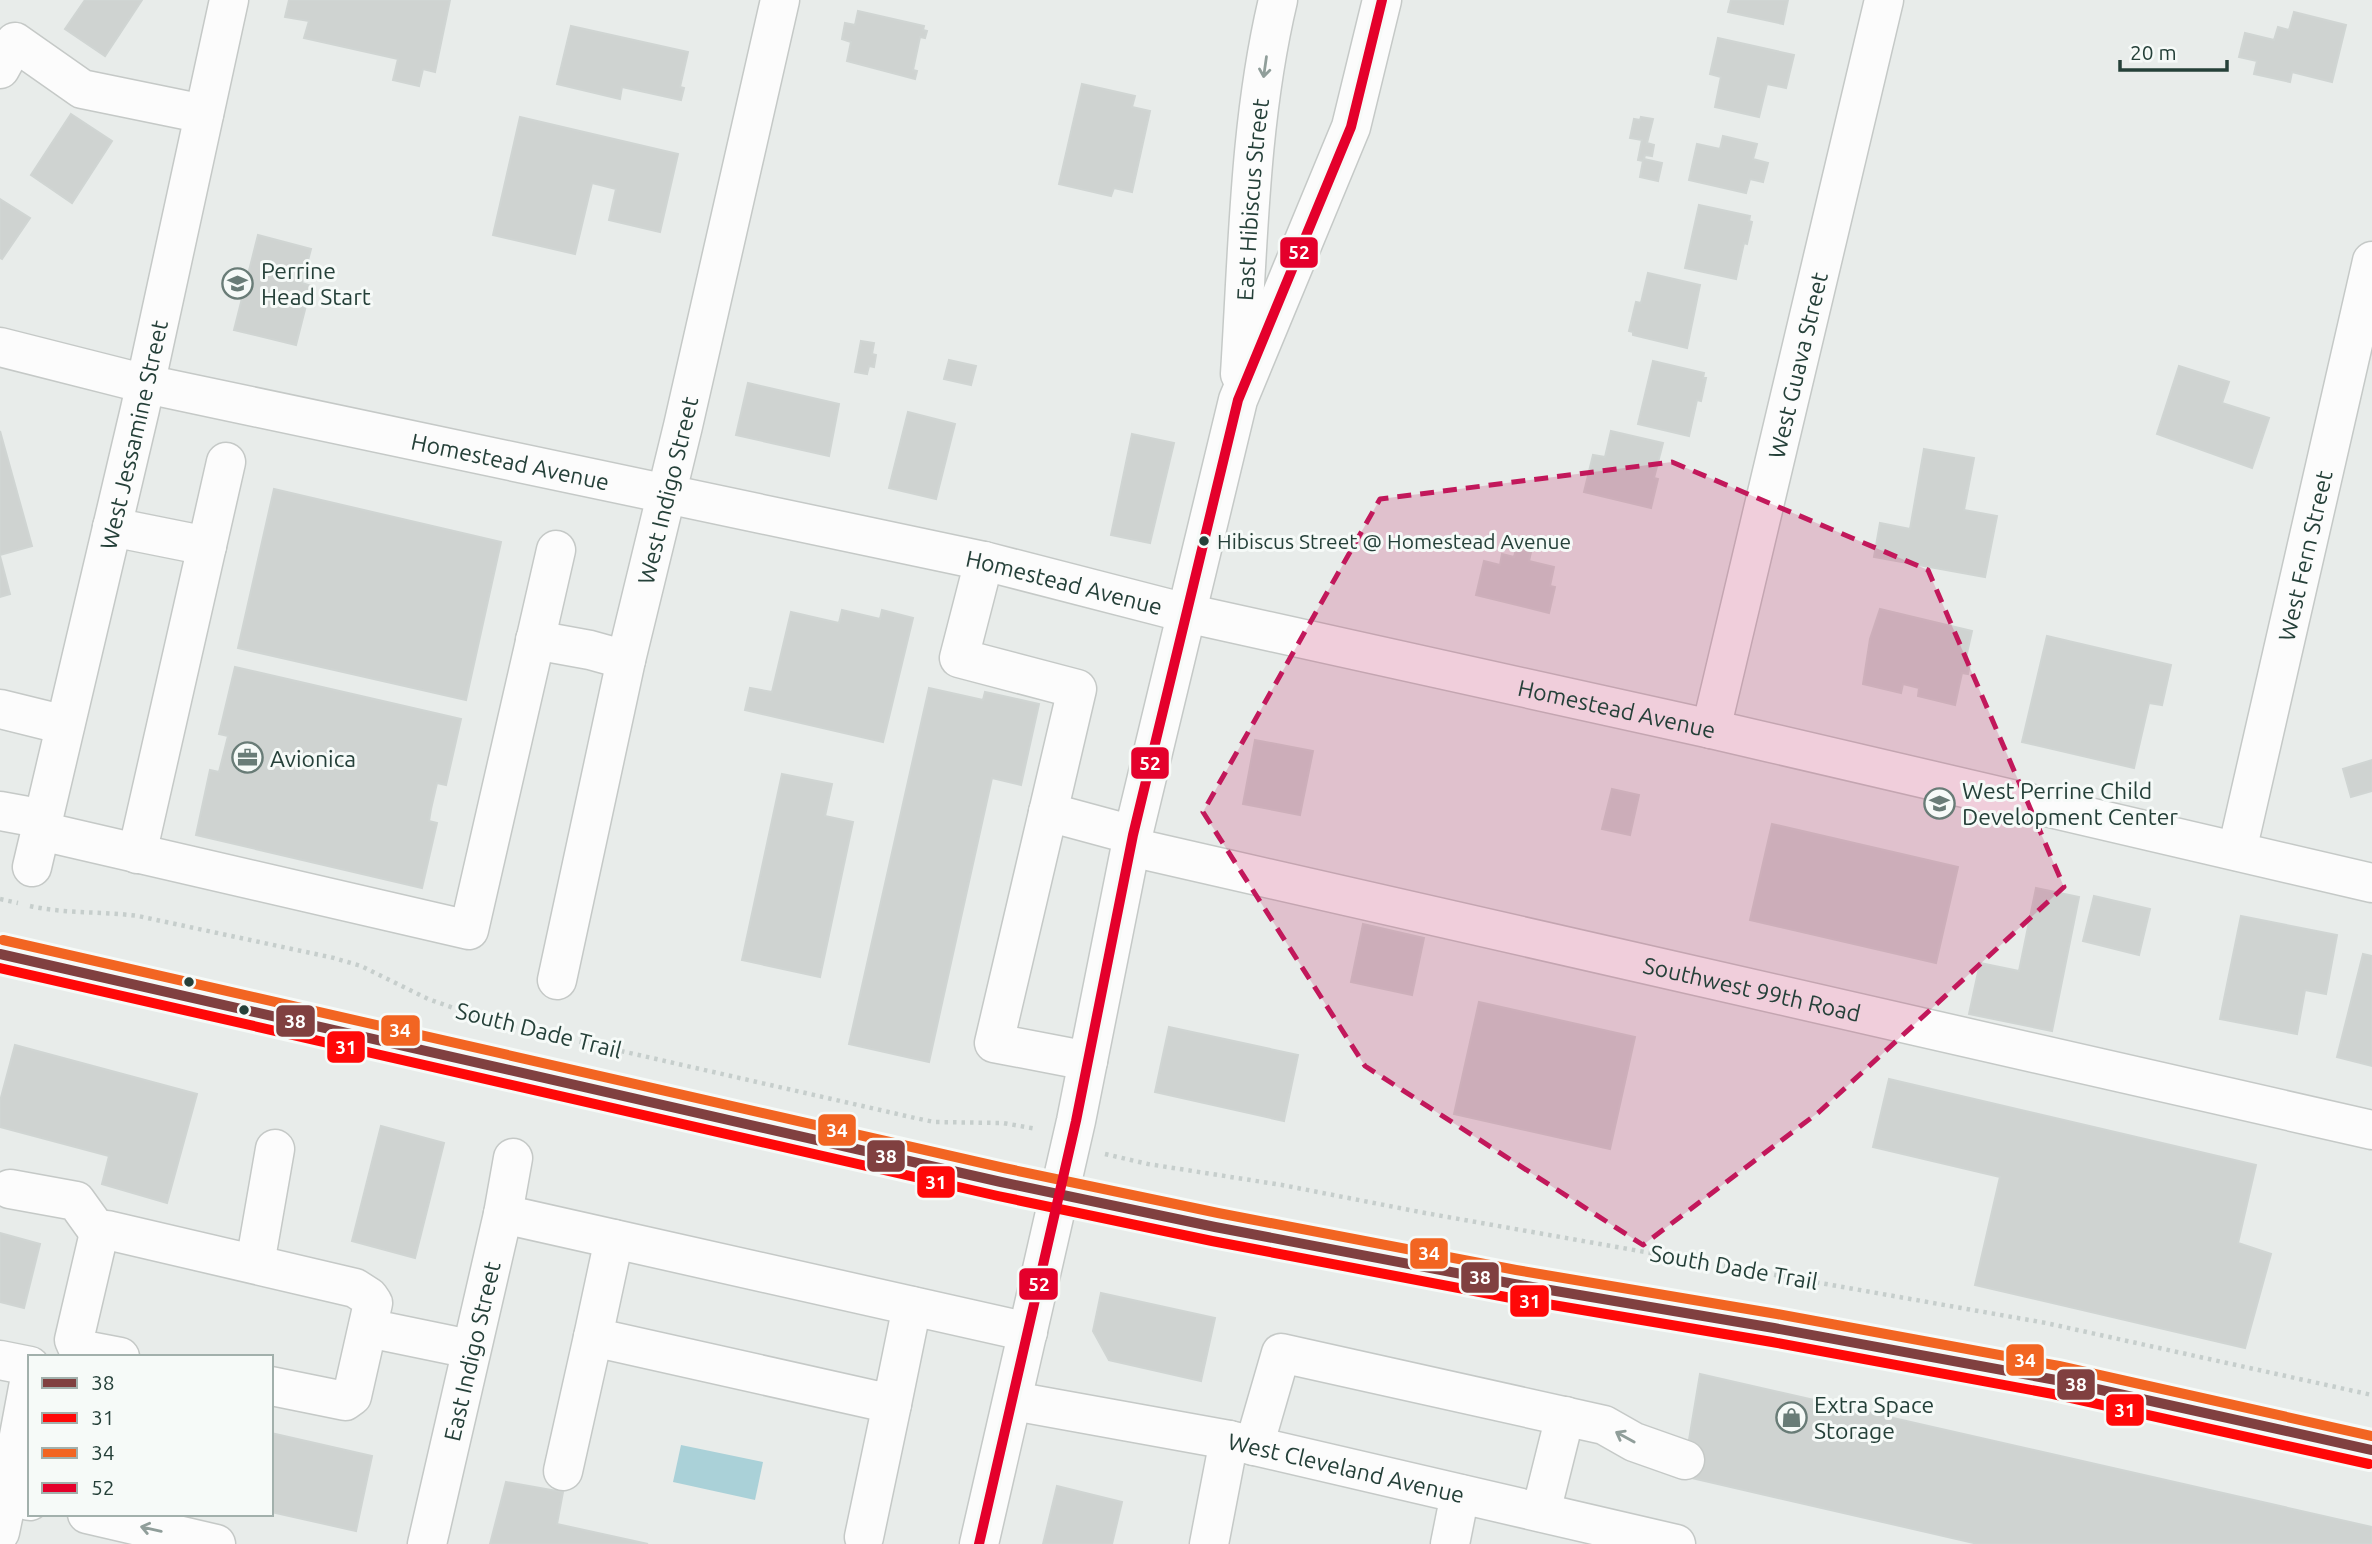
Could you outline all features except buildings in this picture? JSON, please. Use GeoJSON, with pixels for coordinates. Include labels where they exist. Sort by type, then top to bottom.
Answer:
{"type":"FeatureCollection","features":[{"type":"Feature","properties":{"kind":"street","name":"West Jessamine Street"},"geometry":{"type":"LineString","coordinates":[[39,839],[146,384],[229,0]]}},
{"type":"Feature","properties":{"kind":"street","name":"West Indigo Street"},"geometry":{"type":"LineString","coordinates":[[557,980],[626,660],[780,0]]}},
{"type":"Feature","properties":{"kind":"street","name":"East Hibiscus Street"},"geometry":{"type":"LineString","coordinates":[[1238,400],[1255,135],[1268,42],[1278,0]]}},
{"type":"Feature","properties":{"kind":"street","name":"East Hibiscus Street"},"geometry":{"type":"LineString","coordinates":[[979,1544],[1088,1061],[1132,841],[1238,400],[1352,127],[1381,0]]}},
{"type":"Feature","properties":{"kind":"street","name":"West Guava Street"},"geometry":{"type":"LineString","coordinates":[[1711,729],[1884,0]]}},
{"type":"Feature","properties":{"kind":"street"},"geometry":{"type":"LineString","coordinates":[[0,69],[15,42],[82,89],[204,114]]}},
{"type":"Feature","properties":{"kind":"street","name":"West Fern Street"},"geometry":{"type":"LineString","coordinates":[[2237,851],[2372,261]]}},
{"type":"Feature","properties":{"kind":"street","name":"Homestead Avenue"},"geometry":{"type":"LineString","coordinates":[[0,347],[146,384],[984,561],[1186,613],[1711,729],[2372,883]]}},
{"type":"Feature","properties":{"kind":"street"},"geometry":{"type":"LineString","coordinates":[[137,854],[226,462]]}},
{"type":"Feature","properties":{"kind":"street"},"geometry":{"type":"LineString","coordinates":[[112,527],[207,546]]}},
{"type":"Feature","properties":{"kind":"street"},"geometry":{"type":"LineString","coordinates":[[0,811],[39,839],[137,854],[469,930],[556,550]]}},
{"type":"Feature","properties":{"kind":"street"},"geometry":{"type":"LineString","coordinates":[[984,561],[959,658],[1077,689],[994,1043],[1088,1061]]}},
{"type":"Feature","properties":{"kind":"street"},"geometry":{"type":"LineString","coordinates":[[535,640],[626,660]]}},
{"type":"Feature","properties":{"kind":"street"},"geometry":{"type":"LineString","coordinates":[[0,709],[65,724]]}},
{"type":"Feature","properties":{"kind":"street","name":"Southwest 99th Road"},"geometry":{"type":"LineString","coordinates":[[1048,812],[1132,841],[2372,1130]]}},
{"type":"Feature","properties":{"kind":"street"},"geometry":{"type":"LineString","coordinates":[[0,954],[1215,1227],[1416,1266],[2031,1375],[2372,1450]]}},
{"type":"Feature","properties":{"kind":"street"},"geometry":{"type":"LineString","coordinates":[[255,1264],[275,1149]]}},
{"type":"Feature","properties":{"kind":"street","name":"East Indigo Street"},"geometry":{"type":"LineString","coordinates":[[427,1544],[503,1214],[513,1158]]}},
{"type":"Feature","properties":{"kind":"street"},"geometry":{"type":"LineString","coordinates":[[10,1189],[76,1201],[99,1233],[74,1340],[63,1351]]}},
{"type":"Feature","properties":{"kind":"street"},"geometry":{"type":"LineString","coordinates":[[503,1214],[1028,1332]]}},
{"type":"Feature","properties":{"kind":"street"},"geometry":{"type":"LineString","coordinates":[[99,1233],[107,1230],[360,1290],[373,1303],[354,1392],[345,1401],[273,1386]]}},
{"type":"Feature","properties":{"kind":"street"},"geometry":{"type":"LineString","coordinates":[[563,1471],[614,1238]]}},
{"type":"Feature","properties":{"kind":"street"},"geometry":{"type":"LineString","coordinates":[[864,1537],[912,1306]]}},
{"type":"Feature","properties":{"kind":"street"},"geometry":{"type":"LineString","coordinates":[[368,1328],[470,1349]]}},
{"type":"Feature","properties":{"kind":"street"},"geometry":{"type":"LineString","coordinates":[[593,1337],[892,1404]]}},
{"type":"Feature","properties":{"kind":"street"},"geometry":{"type":"LineString","coordinates":[[63,1351],[78,1349],[110,1355]]}},
{"type":"Feature","properties":{"kind":"street"},"geometry":{"type":"LineString","coordinates":[[1209,1544],[1242,1443],[1281,1353],[1604,1425],[1634,1442],[1685,1460]]}},
{"type":"Feature","properties":{"kind":"street"},"geometry":{"type":"LineString","coordinates":[[0,1360],[28,1366]]}},
{"type":"Feature","properties":{"kind":"street"},"geometry":{"type":"LineString","coordinates":[[0,1532],[18,1496],[28,1397]]}},
{"type":"Feature","properties":{"kind":"street","name":"West Cleveland Avenue"},"geometry":{"type":"LineString","coordinates":[[1013,1401],[1242,1443],[1541,1512],[1600,1535],[1676,1544]]}},
{"type":"Feature","properties":{"kind":"street"},"geometry":{"type":"LineString","coordinates":[[1541,1512],[1564,1416]]}},
{"type":"Feature","properties":{"kind":"street"},"geometry":{"type":"LineString","coordinates":[[1450,1544],[1460,1494]]}},
{"type":"Feature","properties":{"kind":"street"},"geometry":{"type":"LineString","coordinates":[[96,1516],[216,1544]]}},
{"type":"Feature","properties":{"kind":"path","name":"South Dade Trail"},"geometry":{"type":"LineString","coordinates":[[0,899],[59,911],[138,916],[334,958],[361,966],[428,999],[494,1022],[915,1118],[934,1122],[1003,1123],[1044,1131]]}},
{"type":"Feature","properties":{"kind":"path","name":"South Dade Trail"},"geometry":{"type":"LineString","coordinates":[[1103,1153],[1148,1164],[1282,1185],[2046,1323],[2372,1395]]}},
{"type":"Feature","properties":{"kind":"highlighted area"},"geometry":{"type":"Polygon","coordinates":[[[1672,462],[1928,570],[2064,887],[1819,1112],[1643,1245],[1365,1066],[1203,812],[1380,499],[1672,462]]]}},
{"type":"Feature","properties":{"kind":"water"},"geometry":{"type":"Polygon","coordinates":[[[681,1445],[763,1462],[755,1500],[673,1482],[681,1445]]]}},
{"type":"Feature","properties":{"kind":"transit line","name":"52"},"geometry":{"type":"LineString","coordinates":[[979,1544],[1076,1121],[1133,835],[1238,400],[1351,127],[1382,0]]}},
{"type":"Feature","properties":{"kind":"transit line","name":"34"},"geometry":{"type":"LineString","coordinates":[[3,940],[1004,1168],[1218,1213],[1516,1270],[1777,1314],[2059,1366],[2372,1436]]}},
{"type":"Feature","properties":{"kind":"transit line","name":"38"},"geometry":{"type":"LineString","coordinates":[[0,954],[1001,1182],[1215,1227],[1514,1284],[2056,1380],[2372,1450]]}},
{"type":"Feature","properties":{"kind":"transit line","name":"31"},"geometry":{"type":"LineString","coordinates":[[0,968],[998,1196],[1212,1241],[1511,1298],[1772,1342],[2053,1394],[2369,1464]]}},
{"type":"Feature","properties":{"kind":"place","name":"Perrine Head Start"},"geometry":{"type":"Point","coordinates":[238,283]}},
{"type":"Feature","properties":{"kind":"place","name":"Hibiscus Street @ Homestead Avenue"},"geometry":{"type":"Point","coordinates":[1204,541]}},
{"type":"Feature","properties":{"kind":"place","name":"Avionica"},"geometry":{"type":"Point","coordinates":[247,758]}},
{"type":"Feature","properties":{"kind":"place","name":"West Perrine Child Development Center"},"geometry":{"type":"Point","coordinates":[1939,803]}},
{"type":"Feature","properties":{"kind":"place","name":"Extra Space Storage"},"geometry":{"type":"Point","coordinates":[1791,1417]}}]}
